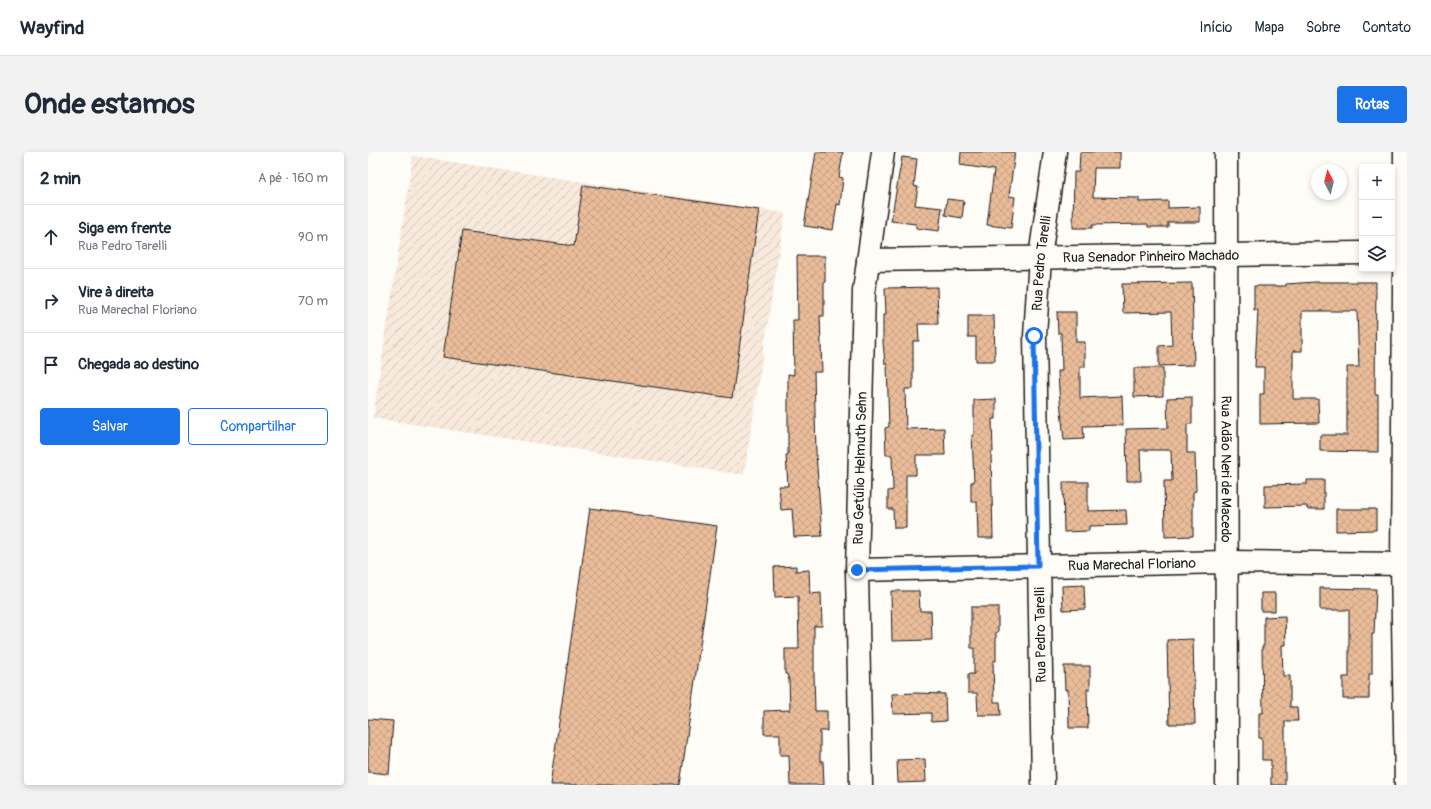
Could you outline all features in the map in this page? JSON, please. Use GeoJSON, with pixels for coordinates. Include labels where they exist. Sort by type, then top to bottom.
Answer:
{"type":"FeatureCollection","features":[{"type":"Feature","properties":{"kind":"street","name":"Rua Getúlio Helmuth Sehn"},"geometry":{"type":"LineString","coordinates":[[861,785],[857,570],[864,291],[883,152]]}},
{"type":"Feature","properties":{"kind":"street","name":"Rua Pedro Tarelli"},"geometry":{"type":"LineString","coordinates":[[1043,783],[1034,336],[1040,257],[1055,152]]}},
{"type":"Feature","properties":{"kind":"street","name":"Rua Adão Neri de Macedo"},"geometry":{"type":"LineString","coordinates":[[1226,152],[1227,785]]}},
{"type":"Feature","properties":{"kind":"street"},"geometry":{"type":"LineString","coordinates":[[1405,152],[1401,253],[1406,785]]}},
{"type":"Feature","properties":{"kind":"street","name":"Rua Senador Pinheiro Machado"},"geometry":{"type":"LineString","coordinates":[[868,260],[1359,253]]}},
{"type":"Feature","properties":{"kind":"street","name":"Rua Marechal Floriano"},"geometry":{"type":"LineString","coordinates":[[857,570],[1227,562],[1405,564]]}},
{"type":"Feature","properties":{"kind":"shaded area"},"geometry":{"type":"Polygon","coordinates":[[[413,156],[785,213],[744,475],[373,418],[413,156]]]}},
{"type":"Feature","properties":{"kind":"building"},"geometry":{"type":"Polygon","coordinates":[[[816,152],[843,152],[839,177],[843,178],[840,205],[837,204],[833,230],[804,226],[816,152]]]}},
{"type":"Feature","properties":{"kind":"building"},"geometry":{"type":"Polygon","coordinates":[[[961,152],[1015,152],[1009,196],[1015,197],[1011,228],[987,225],[994,170],[960,165],[961,152]]]}},
{"type":"Feature","properties":{"kind":"building"},"geometry":{"type":"Polygon","coordinates":[[[1080,152],[1120,152],[1120,168],[1094,168],[1093,197],[1139,198],[1139,202],[1168,201],[1168,208],[1200,207],[1200,222],[1168,222],[1168,227],[1148,227],[1148,224],[1092,225],[1092,228],[1073,228],[1074,172],[1079,172],[1080,152]]]}},
{"type":"Feature","properties":{"kind":"building"},"geometry":{"type":"Polygon","coordinates":[[[902,157],[917,159],[914,186],[918,187],[915,205],[942,208],[939,231],[916,228],[916,224],[891,221],[902,157]]]}},
{"type":"Feature","properties":{"kind":"building"},"geometry":{"type":"Polygon","coordinates":[[[583,185],[759,210],[732,398],[443,357],[462,231],[574,246],[583,185]]]}},
{"type":"Feature","properties":{"kind":"building"},"geometry":{"type":"Polygon","coordinates":[[[947,199],[964,201],[962,218],[945,215],[947,199]]]}},
{"type":"Feature","properties":{"kind":"building"},"geometry":{"type":"Polygon","coordinates":[[[797,256],[825,256],[824,316],[820,316],[822,372],[814,372],[816,453],[822,536],[794,537],[792,509],[781,510],[779,486],[788,486],[786,455],[788,455],[788,374],[794,375],[793,320],[798,320],[797,256]]]}},
{"type":"Feature","properties":{"kind":"building"},"geometry":{"type":"Polygon","coordinates":[[[1316,282],[1376,282],[1375,394],[1378,394],[1378,452],[1320,451],[1320,435],[1347,435],[1347,367],[1359,367],[1357,311],[1302,311],[1302,351],[1293,351],[1293,399],[1318,399],[1319,423],[1260,424],[1260,394],[1264,394],[1264,367],[1255,367],[1258,310],[1254,310],[1254,286],[1286,286],[1286,284],[1316,282]]]}},
{"type":"Feature","properties":{"kind":"building"},"geometry":{"type":"Polygon","coordinates":[[[1192,283],[1194,365],[1159,366],[1159,346],[1172,345],[1171,312],[1123,313],[1122,284],[1192,283]]]}},
{"type":"Feature","properties":{"kind":"building"},"geometry":{"type":"Polygon","coordinates":[[[937,287],[938,324],[918,324],[919,341],[913,341],[913,389],[905,389],[906,429],[944,428],[945,455],[916,455],[916,475],[906,475],[906,528],[894,528],[893,509],[888,509],[888,491],[893,490],[892,455],[886,455],[885,428],[889,427],[887,364],[885,364],[883,342],[883,315],[886,315],[885,288],[937,287]]]}},
{"type":"Feature","properties":{"kind":"building"},"geometry":{"type":"Polygon","coordinates":[[[1057,312],[1076,312],[1076,342],[1085,342],[1085,367],[1080,367],[1080,398],[1122,396],[1123,425],[1083,426],[1084,439],[1064,440],[1058,371],[1062,371],[1061,333],[1058,333],[1057,312]]]}},
{"type":"Feature","properties":{"kind":"building"},"geometry":{"type":"Polygon","coordinates":[[[968,316],[994,316],[995,361],[976,361],[976,337],[968,337],[968,316]]]}},
{"type":"Feature","properties":{"kind":"building"},"geometry":{"type":"Polygon","coordinates":[[[1134,368],[1163,368],[1163,396],[1134,397],[1134,368]]]}},
{"type":"Feature","properties":{"kind":"building"},"geometry":{"type":"Polygon","coordinates":[[[1192,397],[1192,424],[1187,424],[1187,453],[1195,453],[1196,491],[1193,492],[1193,536],[1165,537],[1164,481],[1172,481],[1171,450],[1140,450],[1141,481],[1127,481],[1126,429],[1168,428],[1167,398],[1192,397]]]}},
{"type":"Feature","properties":{"kind":"building"},"geometry":{"type":"Polygon","coordinates":[[[996,399],[996,419],[992,419],[993,452],[991,452],[993,538],[978,538],[977,502],[971,502],[971,482],[974,482],[972,435],[974,435],[974,400],[996,399]]]}},
{"type":"Feature","properties":{"kind":"building"},"geometry":{"type":"Polygon","coordinates":[[[1307,480],[1324,480],[1324,509],[1307,509],[1307,506],[1265,507],[1265,485],[1307,484],[1307,480]]]}},
{"type":"Feature","properties":{"kind":"building"},"geometry":{"type":"Polygon","coordinates":[[[1063,482],[1088,482],[1088,511],[1126,510],[1127,525],[1089,526],[1089,531],[1064,532],[1063,482]]]}},
{"type":"Feature","properties":{"kind":"building"},"geometry":{"type":"Polygon","coordinates":[[[590,508],[717,526],[680,785],[550,785],[590,508]]]}},
{"type":"Feature","properties":{"kind":"building"},"geometry":{"type":"Polygon","coordinates":[[[1336,509],[1376,509],[1376,530],[1336,531],[1336,509]]]}},
{"type":"Feature","properties":{"kind":"building"},"geometry":{"type":"Polygon","coordinates":[[[796,566],[796,571],[809,570],[810,594],[821,593],[822,626],[814,626],[814,673],[815,711],[827,711],[827,731],[820,731],[820,761],[823,761],[824,785],[790,785],[789,755],[780,755],[780,734],[764,734],[764,711],[790,710],[789,680],[787,674],[785,674],[785,649],[799,649],[798,596],[775,597],[774,567],[796,566]]]}},
{"type":"Feature","properties":{"kind":"building"},"geometry":{"type":"Polygon","coordinates":[[[1084,585],[1085,609],[1063,610],[1062,586],[1084,585]]]}},
{"type":"Feature","properties":{"kind":"building"},"geometry":{"type":"Polygon","coordinates":[[[1320,588],[1376,589],[1374,634],[1372,634],[1372,674],[1369,674],[1369,699],[1343,699],[1343,677],[1349,677],[1349,610],[1320,610],[1320,588]]]}},
{"type":"Feature","properties":{"kind":"building"},"geometry":{"type":"Polygon","coordinates":[[[891,591],[919,591],[920,611],[931,611],[932,640],[892,641],[891,591]]]}},
{"type":"Feature","properties":{"kind":"building"},"geometry":{"type":"Polygon","coordinates":[[[1261,593],[1275,593],[1275,611],[1261,611],[1261,593]]]}},
{"type":"Feature","properties":{"kind":"building"},"geometry":{"type":"Polygon","coordinates":[[[971,607],[998,607],[996,661],[993,661],[994,702],[1000,702],[1001,715],[978,715],[977,693],[968,693],[968,674],[974,674],[974,648],[971,648],[971,607]]]}},
{"type":"Feature","properties":{"kind":"building"},"geometry":{"type":"Polygon","coordinates":[[[1285,616],[1286,645],[1282,645],[1283,676],[1290,676],[1290,707],[1297,707],[1298,721],[1285,721],[1285,785],[1271,785],[1271,760],[1262,760],[1262,738],[1259,738],[1259,713],[1263,713],[1262,646],[1264,646],[1264,617],[1285,616]]]}},
{"type":"Feature","properties":{"kind":"building"},"geometry":{"type":"Polygon","coordinates":[[[1193,639],[1195,724],[1169,724],[1167,640],[1193,639]]]}},
{"type":"Feature","properties":{"kind":"building"},"geometry":{"type":"Polygon","coordinates":[[[1064,666],[1090,666],[1090,689],[1087,689],[1088,728],[1069,728],[1068,689],[1065,690],[1064,666]]]}},
{"type":"Feature","properties":{"kind":"building"},"geometry":{"type":"Polygon","coordinates":[[[892,694],[945,694],[946,721],[931,722],[931,713],[893,714],[892,694]]]}},
{"type":"Feature","properties":{"kind":"building"},"geometry":{"type":"Polygon","coordinates":[[[368,719],[393,721],[389,774],[368,772],[368,719]]]}},
{"type":"Feature","properties":{"kind":"building"},"geometry":{"type":"Polygon","coordinates":[[[925,759],[926,782],[898,783],[897,760],[925,759]]]}},
{"type":"Feature","properties":{"kind":"route"},"geometry":{"type":"LineString","coordinates":[[857,570],[1038,566],[1034,336]]}}]}
